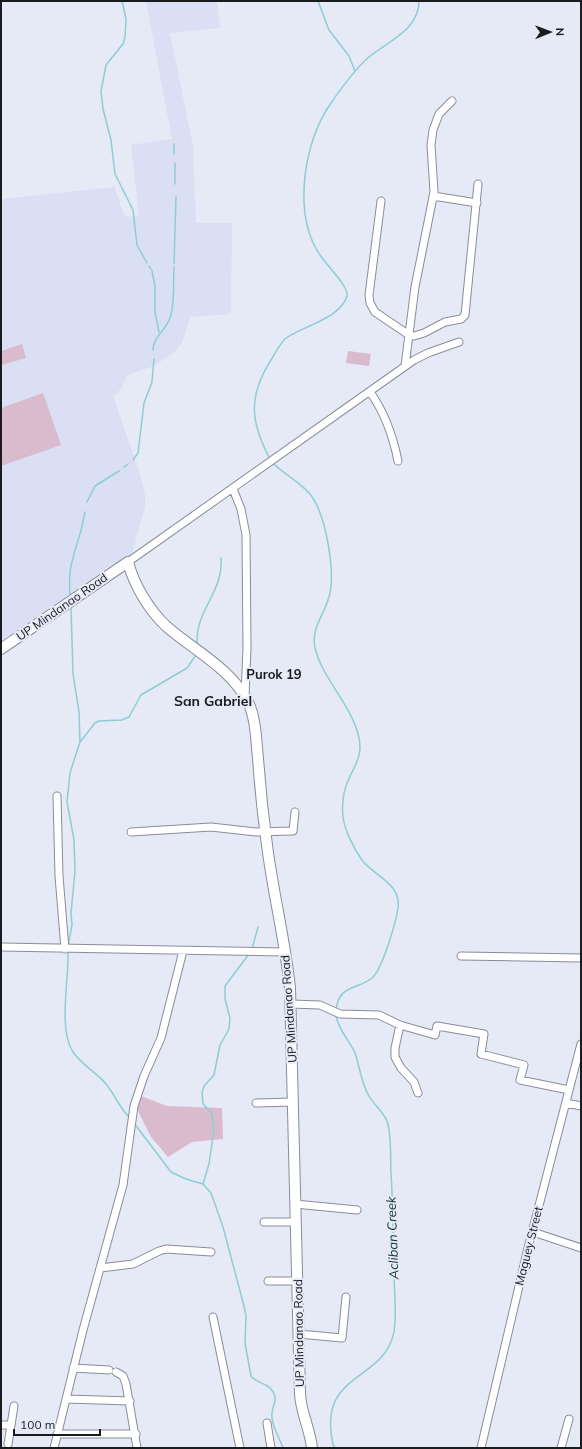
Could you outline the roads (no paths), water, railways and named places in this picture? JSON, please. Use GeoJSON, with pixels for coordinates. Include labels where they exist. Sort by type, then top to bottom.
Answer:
{"type":"FeatureCollection","features":[{"type":"Feature","properties":{"kind":"street"},"geometry":{"type":"LineString","coordinates":[[405,366],[415,287],[433,196],[434,182],[431,145],[433,130],[440,114],[452,100]]}},
{"type":"Feature","properties":{"kind":"street"},"geometry":{"type":"LineString","coordinates":[[381,202],[371,271],[370,303],[375,312],[408,335],[424,333],[445,322],[460,318],[465,314],[478,184]]}},
{"type":"Feature","properties":{"kind":"street"},"geometry":{"type":"LineString","coordinates":[[433,196],[476,203]]}},
{"type":"Feature","properties":{"kind":"street"},"geometry":{"type":"LineString","coordinates":[[127,566],[405,366],[428,353],[459,342]]}},
{"type":"Feature","properties":{"kind":"street"},"geometry":{"type":"LineString","coordinates":[[370,392],[384,414],[390,428],[398,461]]}},
{"type":"Feature","properties":{"kind":"street"},"geometry":{"type":"LineString","coordinates":[[233,489],[242,509],[246,536],[247,656],[244,696]]}},
{"type":"Feature","properties":{"kind":"street","name":"UP Mindanao Road"},"geometry":{"type":"LineString","coordinates":[[1,650],[127,566],[157,617],[166,626],[216,665],[244,696],[252,714],[265,832],[285,952],[291,1004],[300,1402],[312,1448]]}},
{"type":"Feature","properties":{"kind":"street"},"geometry":{"type":"LineString","coordinates":[[57,796],[59,868],[65,949]]}},
{"type":"Feature","properties":{"kind":"street"},"geometry":{"type":"LineString","coordinates":[[131,832],[219,827],[248,832],[292,831],[295,812]]}},
{"type":"Feature","properties":{"kind":"street"},"geometry":{"type":"LineString","coordinates":[[1,947],[285,952]]}},
{"type":"Feature","properties":{"kind":"street"},"geometry":{"type":"LineString","coordinates":[[54,1448],[73,1368],[123,1185],[134,1106],[144,1076],[161,1038],[183,951]]}},
{"type":"Feature","properties":{"kind":"street"},"geometry":{"type":"LineString","coordinates":[[461,956],[581,958]]}},
{"type":"Feature","properties":{"kind":"street"},"geometry":{"type":"LineString","coordinates":[[291,1004],[320,1005],[340,1014],[379,1014],[400,1025],[435,1035],[437,1026],[484,1034],[481,1054],[524,1065],[520,1080],[569,1090]]}},
{"type":"Feature","properties":{"kind":"street"},"geometry":{"type":"LineString","coordinates":[[400,1025],[395,1048],[395,1057],[401,1068],[414,1082],[418,1093]]}},
{"type":"Feature","properties":{"kind":"street","name":"Maguey Street"},"geometry":{"type":"LineString","coordinates":[[480,1448],[581,1044]]}},
{"type":"Feature","properties":{"kind":"street"},"geometry":{"type":"LineString","coordinates":[[256,1103],[293,1102]]}},
{"type":"Feature","properties":{"kind":"street"},"geometry":{"type":"LineString","coordinates":[[566,1103],[581,1106]]}},
{"type":"Feature","properties":{"kind":"street"},"geometry":{"type":"LineString","coordinates":[[296,1204],[357,1210]]}},
{"type":"Feature","properties":{"kind":"street"},"geometry":{"type":"LineString","coordinates":[[264,1222],[296,1222]]}},
{"type":"Feature","properties":{"kind":"street"},"geometry":{"type":"LineString","coordinates":[[533,1232],[581,1248]]}},
{"type":"Feature","properties":{"kind":"street"},"geometry":{"type":"LineString","coordinates":[[100,1268],[133,1264],[166,1249],[211,1252]]}},
{"type":"Feature","properties":{"kind":"street"},"geometry":{"type":"LineString","coordinates":[[268,1281],[297,1281]]}},
{"type":"Feature","properties":{"kind":"street"},"geometry":{"type":"LineString","coordinates":[[299,1334],[342,1338],[346,1297]]}},
{"type":"Feature","properties":{"kind":"street"},"geometry":{"type":"LineString","coordinates":[[213,1317],[240,1448]]}},
{"type":"Feature","properties":{"kind":"street"},"geometry":{"type":"LineString","coordinates":[[73,1368],[112,1371],[125,1380],[138,1448]]}},
{"type":"Feature","properties":{"kind":"street"},"geometry":{"type":"LineString","coordinates":[[66,1399],[130,1401]]}},
{"type":"Feature","properties":{"kind":"street"},"geometry":{"type":"LineString","coordinates":[[8,1444],[14,1406]]}},
{"type":"Feature","properties":{"kind":"street"},"geometry":{"type":"LineString","coordinates":[[561,1448],[569,1419]]}},
{"type":"Feature","properties":{"kind":"street"},"geometry":{"type":"LineString","coordinates":[[267,1423],[271,1448]]}},
{"type":"Feature","properties":{"kind":"street"},"geometry":{"type":"LineString","coordinates":[[1,1425],[11,1425]]}},
{"type":"Feature","properties":{"kind":"street"},"geometry":{"type":"LineString","coordinates":[[57,1434],[136,1434]]}},
{"type":"Feature","properties":{"kind":"waterway"},"geometry":{"type":"LineString","coordinates":[[122,1],[126,19],[125,37],[123,44],[106,65],[101,91],[103,109],[111,140],[115,174],[133,210],[137,245],[147,263]]}},
{"type":"Feature","properties":{"kind":"waterway"},"geometry":{"type":"LineString","coordinates":[[318,1],[329,30],[349,56],[355,71]]}},
{"type":"Feature","properties":{"kind":"waterway","name":"Acliban Creek"},"geometry":{"type":"LineString","coordinates":[[270,459],[263,446],[255,421],[254,409],[258,385],[284,340],[330,316],[343,304],[347,296],[344,286],[318,252],[310,235],[306,217],[304,197],[305,176],[308,156],[314,137],[331,103],[348,79],[369,57],[401,34],[408,27],[414,20],[418,11],[419,1]]}},
{"type":"Feature","properties":{"kind":"waterway"},"geometry":{"type":"LineString","coordinates":[[174,144],[174,154]]}},
{"type":"Feature","properties":{"kind":"waterway"},"geometry":{"type":"LineString","coordinates":[[175,163],[175,184]]}},
{"type":"Feature","properties":{"kind":"waterway"},"geometry":{"type":"LineString","coordinates":[[174,264],[176,197]]}},
{"type":"Feature","properties":{"kind":"waterway"},"geometry":{"type":"LineString","coordinates":[[153,350],[157,337],[168,322],[172,313],[174,267]]}},
{"type":"Feature","properties":{"kind":"waterway"},"geometry":{"type":"LineString","coordinates":[[152,271],[155,286],[155,312],[159,332]]}},
{"type":"Feature","properties":{"kind":"waterway"},"geometry":{"type":"LineString","coordinates":[[133,460],[138,453],[144,403],[152,382],[154,359]]}},
{"type":"Feature","properties":{"kind":"waterway"},"geometry":{"type":"LineString","coordinates":[[124,467],[128,464]]}},
{"type":"Feature","properties":{"kind":"waterway","name":"Acliban Creek"},"geometry":{"type":"LineString","coordinates":[[274,464],[310,494],[316,503],[325,530],[330,561],[330,589],[326,606],[316,629],[314,641],[315,648],[325,673],[354,722],[360,748],[357,763],[344,793],[343,817],[350,840],[362,860],[391,886],[398,899],[398,908],[392,934],[380,966],[372,978],[345,991],[341,995],[336,1009]]}},
{"type":"Feature","properties":{"kind":"waterway"},"geometry":{"type":"LineString","coordinates":[[87,502],[95,486],[119,471]]}},
{"type":"Feature","properties":{"kind":"waterway"},"geometry":{"type":"LineString","coordinates":[[70,595],[71,565],[85,512]]}},
{"type":"Feature","properties":{"kind":"waterway"},"geometry":{"type":"LineString","coordinates":[[197,644],[200,621],[218,581],[221,570],[221,558]]}},
{"type":"Feature","properties":{"kind":"waterway"},"geometry":{"type":"LineString","coordinates":[[68,946],[72,925],[71,913],[75,871],[74,840],[67,802],[70,773],[80,742],[79,712],[73,674],[71,607]]}},
{"type":"Feature","properties":{"kind":"waterway"},"geometry":{"type":"LineString","coordinates":[[80,742],[95,723],[99,721],[122,720],[129,717],[141,695],[187,668],[196,655]]}},
{"type":"Feature","properties":{"kind":"waterway"},"geometry":{"type":"LineString","coordinates":[[252,949],[258,927]]}},
{"type":"Feature","properties":{"kind":"waterway"},"geometry":{"type":"LineString","coordinates":[[68,952],[65,1018],[69,1042],[73,1052],[106,1084],[129,1117]]}},
{"type":"Feature","properties":{"kind":"waterway"},"geometry":{"type":"LineString","coordinates":[[203,1184],[209,1164],[214,1129],[212,1113],[203,1104],[202,1093],[204,1086],[214,1075],[220,1045],[229,1029],[230,1018],[225,999],[225,986],[249,954]]}},
{"type":"Feature","properties":{"kind":"waterway","name":"Acliban Creek"},"geometry":{"type":"LineString","coordinates":[[334,1448],[330,1422],[334,1403],[343,1389],[381,1357],[391,1343],[395,1323],[393,1209],[389,1127],[385,1117],[366,1091],[355,1053],[339,1026],[336,1016]]}},
{"type":"Feature","properties":{"kind":"waterway"},"geometry":{"type":"LineString","coordinates":[[134,1123],[171,1172],[186,1179],[203,1184],[211,1193],[223,1227],[244,1306],[246,1316],[245,1343],[251,1376],[269,1387],[275,1395],[272,1421],[283,1448]]}},
{"type":"Feature","properties":{"kind":"district","name":"Purok 19"},"geometry":{"type":"Point","coordinates":[274,674]}},
{"type":"Feature","properties":{"kind":"district","name":"San Gabriel"},"geometry":{"type":"Point","coordinates":[213,701]}}]}
